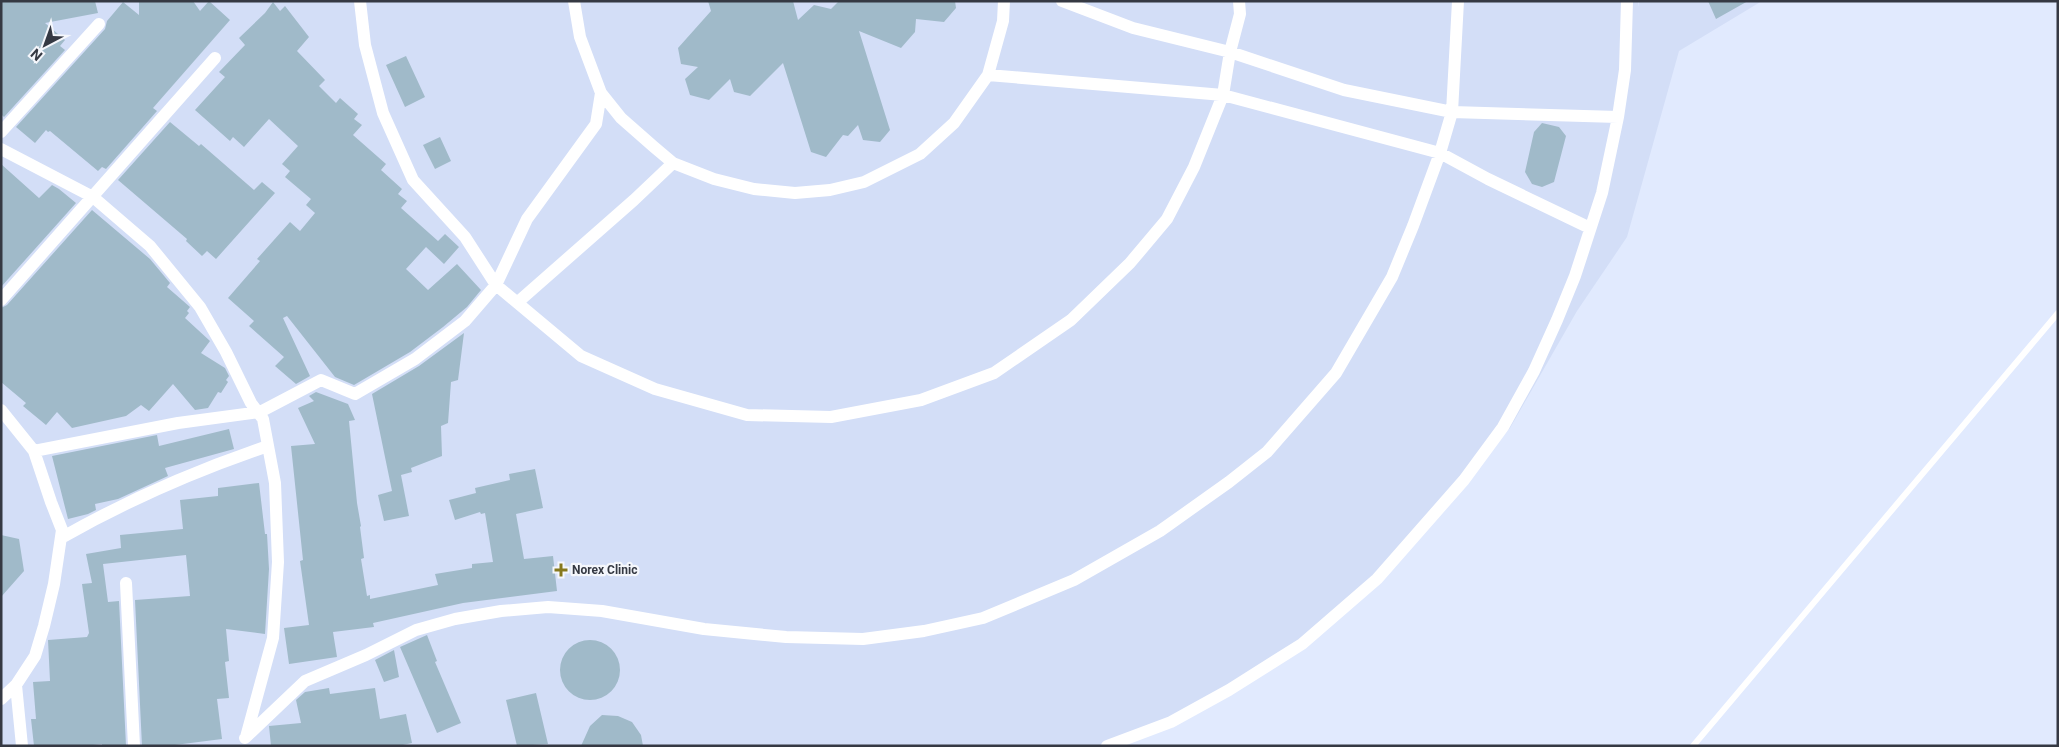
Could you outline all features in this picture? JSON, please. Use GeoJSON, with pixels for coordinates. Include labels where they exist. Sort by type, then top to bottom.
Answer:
{"type":"FeatureCollection","features":[{"type":"Feature","properties":{"kind":"street"},"geometry":{"type":"LineString","coordinates":[[360,1],[365,45],[384,113],[413,180],[465,237],[496,285],[581,356],[655,389],[747,414],[831,417],[921,400],[994,373],[1071,320],[1130,263],[1167,219],[1194,167],[1223,95],[1230,52],[1240,14],[1239,1]]}},
{"type":"Feature","properties":{"kind":"street"},"geometry":{"type":"LineString","coordinates":[[574,1],[580,37],[601,93],[621,118],[674,163],[714,179],[754,189],[795,193],[830,190],[864,182],[920,154],[954,123],[988,75],[1004,22],[1004,1]]}},
{"type":"Feature","properties":{"kind":"street"},"geometry":{"type":"LineString","coordinates":[[1062,1],[1133,28],[1230,52],[1344,90],[1452,112],[1618,117]]}},
{"type":"Feature","properties":{"kind":"street"},"geometry":{"type":"LineString","coordinates":[[244,742],[305,681],[416,630],[455,619],[501,611],[548,607],[602,611],[704,629],[786,637],[863,639],[924,631],[983,618],[1074,580],[1160,531],[1229,482],[1267,452],[1336,373],[1392,277],[1440,153],[1452,112],[1458,1]]}},
{"type":"Feature","properties":{"kind":"street"},"geometry":{"type":"LineString","coordinates":[[1107,746],[1171,722],[1229,690],[1302,644],[1377,579],[1464,480],[1503,427],[1534,371],[1557,320],[1575,276],[1602,193],[1618,117],[1625,70],[1627,1]]}},
{"type":"Feature","properties":{"kind":"street"},"geometry":{"type":"LineString","coordinates":[[1,132],[100,24]]}},
{"type":"Feature","properties":{"kind":"street"},"geometry":{"type":"LineString","coordinates":[[1,300],[215,58]]}},
{"type":"Feature","properties":{"kind":"street"},"geometry":{"type":"LineString","coordinates":[[988,75],[1223,95],[1440,153],[1488,179],[1590,228]]}},
{"type":"Feature","properties":{"kind":"street"},"geometry":{"type":"LineString","coordinates":[[34,452],[178,423],[260,412],[321,380],[356,394],[415,359],[465,321],[496,285],[527,219],[596,124],[601,93]]}},
{"type":"Feature","properties":{"kind":"street"},"geometry":{"type":"LineString","coordinates":[[1,149],[93,197],[150,246],[200,307],[226,352],[251,403],[260,412],[263,419],[275,483],[278,562],[273,638],[244,742]]}},
{"type":"Feature","properties":{"kind":"street"},"geometry":{"type":"LineString","coordinates":[[518,302],[674,163]]}},
{"type":"Feature","properties":{"kind":"street"},"geometry":{"type":"LineString","coordinates":[[1,410],[34,452],[62,530],[54,584],[35,656],[16,685],[1,699]]}},
{"type":"Feature","properties":{"kind":"street"},"geometry":{"type":"LineString","coordinates":[[61,538],[100,516],[187,477],[268,446]]}},
{"type":"Feature","properties":{"kind":"street"},"geometry":{"type":"LineString","coordinates":[[126,584],[134,746]]}},
{"type":"Feature","properties":{"kind":"street"},"geometry":{"type":"LineString","coordinates":[[16,685],[22,746]]}},
{"type":"Feature","properties":{"kind":"lane"},"geometry":{"type":"LineString","coordinates":[[1693,746],[2058,313]]}},
{"type":"Feature","properties":{"kind":"shaded area"},"geometry":{"type":"Polygon","coordinates":[[[1,1],[1638,1],[1639,7],[1639,1],[1762,1],[1679,51],[1627,237],[1577,311],[1510,428],[1398,559],[1270,666],[1120,746],[1,746],[1,1]]]}},
{"type":"Feature","properties":{"kind":"building"},"geometry":{"type":"Polygon","coordinates":[[[1,1],[95,1],[98,13],[45,23],[65,40],[60,46],[65,50],[4,117],[1,114],[1,1]]]}},
{"type":"Feature","properties":{"kind":"building"},"geometry":{"type":"Polygon","coordinates":[[[139,1],[193,1],[200,11],[209,1],[230,20],[153,108],[157,111],[106,169],[102,167],[98,171],[50,131],[46,130],[35,143],[16,127],[105,29],[107,21],[123,2],[139,15],[139,1]]]}},
{"type":"Feature","properties":{"kind":"building"},"geometry":{"type":"Polygon","coordinates":[[[708,1],[793,1],[798,20],[814,5],[831,9],[839,1],[955,1],[956,8],[944,22],[916,19],[915,32],[901,48],[859,31],[890,130],[880,142],[863,140],[858,125],[848,136],[843,135],[826,157],[811,152],[783,63],[750,96],[734,92],[730,79],[709,100],[690,95],[685,79],[698,67],[681,64],[678,48],[711,11],[708,1]]]}},
{"type":"Feature","properties":{"kind":"building"},"geometry":{"type":"Polygon","coordinates":[[[1708,1],[1748,1],[1716,19],[1708,1]]]}},
{"type":"Feature","properties":{"kind":"building"},"geometry":{"type":"Polygon","coordinates":[[[273,2],[280,11],[285,6],[309,37],[297,51],[325,80],[319,86],[336,103],[340,98],[358,114],[354,119],[362,125],[353,135],[386,164],[381,170],[402,189],[398,194],[407,201],[401,208],[438,241],[445,234],[459,247],[444,264],[426,247],[406,269],[428,290],[457,264],[481,290],[467,307],[410,352],[354,385],[335,377],[287,316],[283,318],[310,376],[296,384],[275,366],[284,357],[249,326],[254,321],[228,298],[260,261],[257,259],[290,222],[300,231],[315,213],[306,205],[311,199],[285,177],[290,171],[282,164],[298,146],[269,119],[244,147],[233,137],[230,141],[195,110],[225,77],[219,72],[245,45],[239,38],[265,13],[273,2]]]}},
{"type":"Feature","properties":{"kind":"building"},"geometry":{"type":"Polygon","coordinates":[[[406,56],[425,97],[405,107],[386,65],[406,56]]]}},
{"type":"Feature","properties":{"kind":"building"},"geometry":{"type":"Polygon","coordinates":[[[170,122],[199,146],[201,144],[254,190],[262,182],[275,193],[216,259],[207,251],[202,256],[186,241],[187,239],[118,180],[170,122]]]}},
{"type":"Feature","properties":{"kind":"building"},"geometry":{"type":"Polygon","coordinates":[[[1542,123],[1559,127],[1566,136],[1554,182],[1542,187],[1532,184],[1525,172],[1534,132],[1542,123]]]}},
{"type":"Feature","properties":{"kind":"building"},"geometry":{"type":"Polygon","coordinates":[[[440,137],[451,161],[435,169],[423,145],[440,137]]]}},
{"type":"Feature","properties":{"kind":"building"},"geometry":{"type":"Polygon","coordinates":[[[1,164],[39,198],[52,185],[76,203],[1,287],[1,164]]]}},
{"type":"Feature","properties":{"kind":"building"},"geometry":{"type":"Polygon","coordinates":[[[92,210],[150,259],[170,283],[167,287],[190,307],[187,311],[189,313],[185,318],[210,341],[201,353],[225,368],[229,376],[226,380],[228,382],[221,393],[218,392],[208,408],[195,410],[173,384],[149,411],[141,405],[126,416],[72,428],[57,412],[46,425],[23,406],[26,403],[1,382],[1,308],[7,305],[92,210]]]}},
{"type":"Feature","properties":{"kind":"building"},"geometry":{"type":"Polygon","coordinates":[[[464,333],[458,380],[451,382],[448,423],[441,426],[442,456],[411,468],[412,472],[401,475],[409,516],[384,521],[378,495],[392,491],[372,394],[419,366],[464,333]]]}},
{"type":"Feature","properties":{"kind":"building"},"geometry":{"type":"Polygon","coordinates":[[[316,392],[348,404],[355,420],[349,421],[364,558],[361,559],[367,596],[370,595],[370,599],[438,585],[435,574],[472,568],[472,564],[493,562],[485,513],[481,514],[480,512],[455,520],[449,500],[476,493],[475,488],[510,480],[509,474],[535,469],[543,508],[516,514],[524,559],[553,556],[557,591],[463,603],[373,623],[374,627],[333,632],[337,657],[289,664],[284,628],[309,625],[300,561],[303,560],[291,446],[315,444],[298,408],[314,401],[309,396],[316,392]]]}},
{"type":"Feature","properties":{"kind":"building"},"geometry":{"type":"Polygon","coordinates":[[[229,429],[234,449],[165,468],[168,476],[118,499],[95,504],[96,510],[88,514],[68,519],[52,456],[157,435],[159,446],[229,429]]]}},
{"type":"Feature","properties":{"kind":"building"},"geometry":{"type":"Polygon","coordinates":[[[259,483],[265,534],[267,534],[269,569],[265,634],[226,629],[229,661],[225,662],[229,698],[217,699],[222,739],[167,746],[142,746],[135,600],[190,596],[186,555],[103,564],[108,602],[119,601],[126,746],[102,746],[102,744],[34,746],[31,719],[36,719],[33,682],[50,681],[48,640],[87,637],[89,633],[82,584],[92,583],[86,554],[121,548],[120,535],[183,529],[180,500],[218,496],[218,488],[259,483]]]}},
{"type":"Feature","properties":{"kind":"building"},"geometry":{"type":"Polygon","coordinates":[[[1,535],[19,539],[24,571],[1,597],[1,535]]]}},
{"type":"Feature","properties":{"kind":"building"},"geometry":{"type":"Polygon","coordinates":[[[427,635],[437,661],[435,662],[461,723],[437,733],[400,647],[427,635]]]}},
{"type":"Feature","properties":{"kind":"building"},"geometry":{"type":"Polygon","coordinates":[[[584,640],[596,640],[612,648],[618,658],[620,670],[618,682],[612,692],[596,700],[584,700],[568,692],[560,676],[560,664],[568,648],[584,640]]]}},
{"type":"Feature","properties":{"kind":"building"},"geometry":{"type":"Polygon","coordinates":[[[394,650],[399,677],[384,682],[375,660],[394,650]]]}},
{"type":"Feature","properties":{"kind":"building"},"geometry":{"type":"Polygon","coordinates":[[[329,688],[330,694],[375,688],[380,719],[406,714],[412,743],[398,746],[271,746],[269,726],[301,723],[296,700],[305,692],[329,688]]]}},
{"type":"Feature","properties":{"kind":"building"},"geometry":{"type":"Polygon","coordinates":[[[536,693],[548,744],[517,746],[506,700],[536,693]]]}},
{"type":"Feature","properties":{"kind":"building"},"geometry":{"type":"Polygon","coordinates":[[[602,715],[618,716],[632,722],[641,735],[643,746],[581,746],[590,726],[602,715]]]}},
{"type":"Feature","properties":{"kind":"place","name":"Norex Clinic"},"geometry":{"type":"Point","coordinates":[561,570]}}]}
